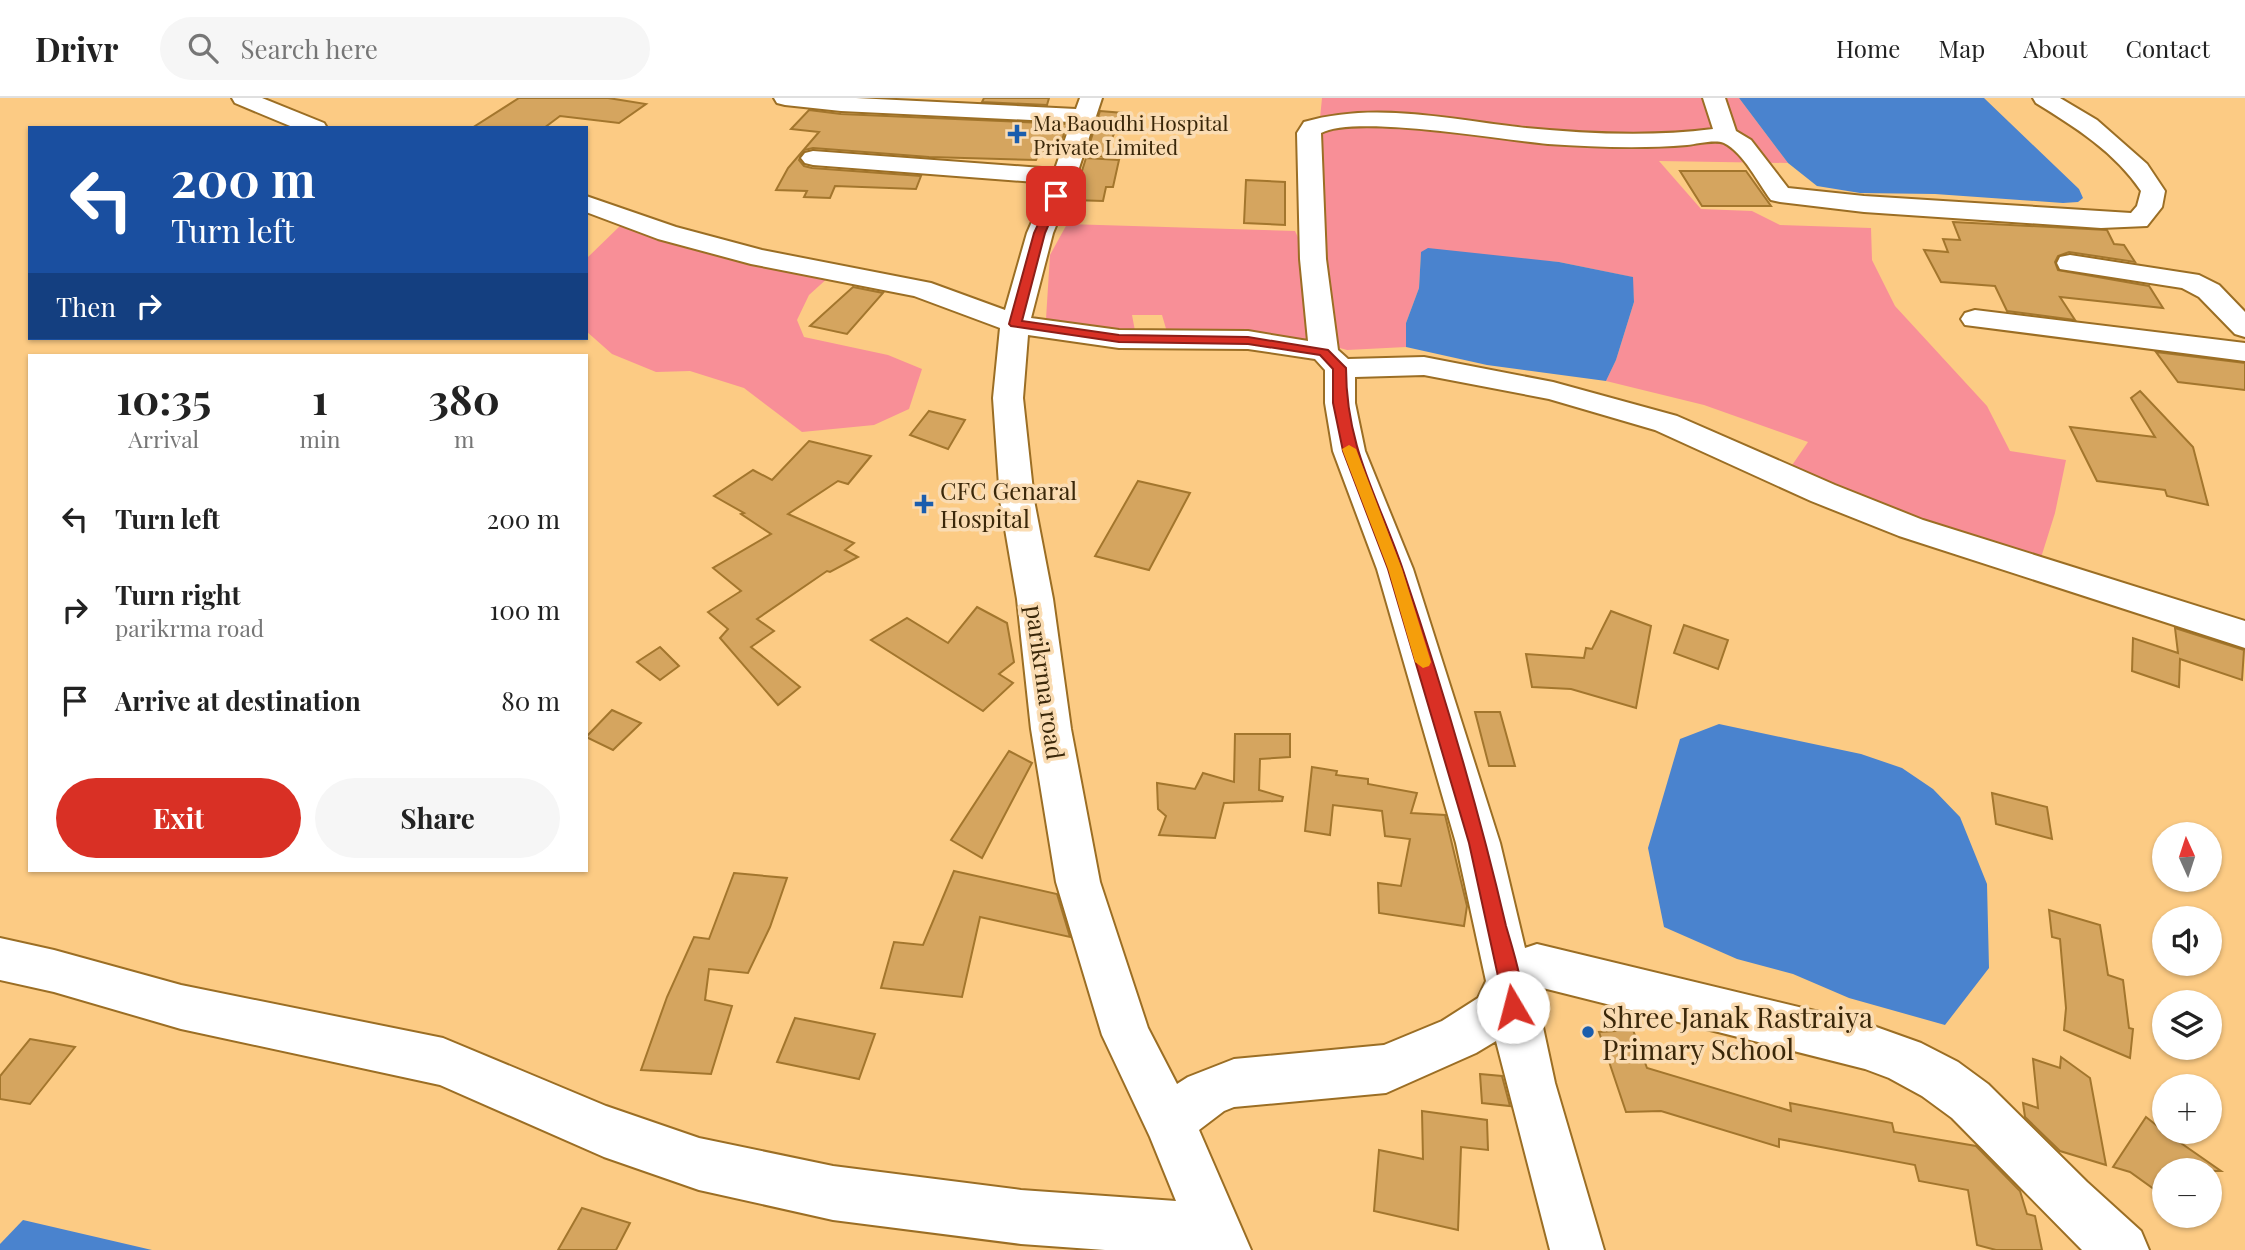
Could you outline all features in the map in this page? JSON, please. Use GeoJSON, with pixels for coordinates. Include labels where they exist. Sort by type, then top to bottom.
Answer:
{"type":"FeatureCollection","features":[{"type":"Feature","properties":{"kind":"street"},"geometry":{"type":"LineString","coordinates":[[243,98],[311,126]]}},
{"type":"Feature","properties":{"kind":"street"},"geometry":{"type":"LineString","coordinates":[[785,98],[841,104],[1088,107]]}},
{"type":"Feature","properties":{"kind":"street"},"geometry":{"type":"LineString","coordinates":[[1714,98],[1724,123],[1725,134]]}},
{"type":"Feature","properties":{"kind":"street"},"geometry":{"type":"LineString","coordinates":[[1577,1250],[1541,1127],[1478,843],[1395,569],[1349,451],[1313,259],[1309,134],[1324,114],[1550,137],[1685,138],[1725,134],[1743,145],[1780,195],[1864,204],[2138,221],[2149,207],[2153,191],[2138,169],[2089,125],[2044,98]]}},
{"type":"Feature","properties":{"kind":"street","name":"parikrma road"},"geometry":{"type":"LineString","coordinates":[[1088,107],[1064,177],[1040,233],[1015,324],[1008,398],[1017,500],[1035,599],[1051,729],[1078,882],[1126,1035],[1169,1121],[1220,1241]]}},
{"type":"Feature","properties":{"kind":"street"},"geometry":{"type":"LineString","coordinates":[[813,158],[1064,177]]}},
{"type":"Feature","properties":{"kind":"street"},"geometry":{"type":"LineString","coordinates":[[588,204],[667,233],[760,258],[921,289],[987,311],[1015,324],[1119,339],[1248,340],[1332,360],[1424,366],[1553,391],[1653,419],[1911,528],[2245,635]]}},
{"type":"Feature","properties":{"kind":"street"},"geometry":{"type":"LineString","coordinates":[[2070,263],[2189,281],[2209,291],[2245,328]]}},
{"type":"Feature","properties":{"kind":"street"},"geometry":{"type":"LineString","coordinates":[[1975,319],[2245,352]]}},
{"type":"Feature","properties":{"kind":"street"},"geometry":{"type":"LineString","coordinates":[[0,959],[54,971],[181,1007],[443,1062],[604,1131],[699,1164],[832,1194],[1220,1241]]}},
{"type":"Feature","properties":{"kind":"street"},"geometry":{"type":"LineString","coordinates":[[1169,1121],[1206,1094],[1234,1083],[1386,1069],[1459,1037],[1495,1014],[1510,982],[1527,968],[1537,965],[1865,1046],[1904,1060],[1940,1079],[1970,1101],[2068,1201],[2122,1250]]}},
{"type":"Feature","properties":{"kind":"shaded area"},"geometry":{"type":"Polygon","coordinates":[[[1322,98],[1739,98],[1788,163],[1659,161],[1701,209],[1752,211],[1780,225],[1871,228],[1872,260],[1895,306],[1987,406],[2010,451],[2066,460],[2055,513],[2039,564],[1786,474],[1808,442],[1704,405],[1606,381],[1616,360],[1634,302],[1632,277],[1559,262],[1421,252],[1419,288],[1406,323],[1406,347],[1347,350],[1325,344],[1318,139],[1322,98]]]}},
{"type":"Feature","properties":{"kind":"shaded area"},"geometry":{"type":"Polygon","coordinates":[[[622,224],[830,276],[809,295],[797,320],[804,337],[888,355],[922,369],[909,409],[874,425],[802,432],[744,388],[690,371],[656,372],[612,354],[588,333],[588,257],[622,224]]]}},
{"type":"Feature","properties":{"kind":"shaded area"},"geometry":{"type":"Polygon","coordinates":[[[1067,224],[1295,231],[1304,250],[1314,343],[1167,332],[1162,315],[1132,315],[1135,331],[1046,319],[1050,255],[1067,224]]]}},
{"type":"Feature","properties":{"kind":"water"},"geometry":{"type":"Polygon","coordinates":[[[1739,98],[1984,98],[2079,189],[2083,198],[2078,202],[2063,203],[1935,194],[1860,193],[1817,186],[1788,163],[1739,98]]]}},
{"type":"Feature","properties":{"kind":"water"},"geometry":{"type":"Polygon","coordinates":[[[1428,248],[1559,262],[1633,277],[1634,302],[1616,360],[1606,381],[1487,365],[1406,347],[1406,323],[1419,288],[1421,252],[1428,248]]]}},
{"type":"Feature","properties":{"kind":"water"},"geometry":{"type":"Polygon","coordinates":[[[1719,724],[1861,754],[1902,768],[1933,789],[1960,817],[1987,884],[1989,968],[1945,1025],[1849,998],[1793,974],[1737,959],[1664,927],[1648,848],[1680,739],[1719,724]]]}},
{"type":"Feature","properties":{"kind":"water"},"geometry":{"type":"Polygon","coordinates":[[[23,1220],[152,1250],[0,1250],[0,1244],[23,1220]]]}},
{"type":"Feature","properties":{"kind":"building"},"geometry":{"type":"Polygon","coordinates":[[[519,98],[608,98],[646,104],[619,123],[560,116],[547,126],[475,126],[519,98]]]}},
{"type":"Feature","properties":{"kind":"building"},"geometry":{"type":"Polygon","coordinates":[[[984,98],[1049,98],[1047,105],[982,102],[984,98]]]}},
{"type":"Feature","properties":{"kind":"building"},"geometry":{"type":"Polygon","coordinates":[[[809,110],[841,114],[1067,124],[1058,153],[1040,151],[1036,160],[929,157],[813,148],[804,150],[799,160],[804,166],[812,168],[921,176],[916,189],[835,186],[830,198],[804,197],[807,191],[776,190],[788,168],[819,132],[791,129],[809,110]]]}},
{"type":"Feature","properties":{"kind":"building"},"geometry":{"type":"Polygon","coordinates":[[[1100,111],[1123,113],[1104,157],[1086,155],[1100,111]]]}},
{"type":"Feature","properties":{"kind":"building"},"geometry":{"type":"Polygon","coordinates":[[[1086,158],[1119,160],[1113,187],[1106,187],[1103,201],[1073,200],[1086,158]]]}},
{"type":"Feature","properties":{"kind":"building"},"geometry":{"type":"Polygon","coordinates":[[[1680,171],[1746,171],[1771,206],[1702,206],[1680,171]]]}},
{"type":"Feature","properties":{"kind":"building"},"geometry":{"type":"Polygon","coordinates":[[[1246,180],[1285,182],[1285,225],[1244,223],[1246,180]]]}},
{"type":"Feature","properties":{"kind":"building"},"geometry":{"type":"Polygon","coordinates":[[[1953,222],[2107,230],[2114,244],[2124,245],[2135,262],[2069,252],[2058,256],[2055,262],[2058,270],[2149,286],[2163,308],[2060,297],[2075,320],[2007,311],[1995,286],[1941,282],[1924,250],[1948,252],[1943,239],[1960,240],[1953,222]]]}},
{"type":"Feature","properties":{"kind":"building"},"geometry":{"type":"Polygon","coordinates":[[[853,287],[883,293],[847,334],[810,326],[853,287]]]}},
{"type":"Feature","properties":{"kind":"building"},"geometry":{"type":"Polygon","coordinates":[[[2156,352],[2245,363],[2245,390],[2178,382],[2156,352]]]}},
{"type":"Feature","properties":{"kind":"building"},"geometry":{"type":"Polygon","coordinates":[[[2140,391],[2193,447],[2208,505],[2167,496],[2165,490],[2097,481],[2070,427],[2155,437],[2131,398],[2140,391]]]}},
{"type":"Feature","properties":{"kind":"building"},"geometry":{"type":"Polygon","coordinates":[[[929,411],[965,420],[948,449],[910,435],[929,411]]]}},
{"type":"Feature","properties":{"kind":"building"},"geometry":{"type":"Polygon","coordinates":[[[809,441],[871,456],[848,484],[838,481],[788,514],[854,543],[845,550],[858,557],[830,572],[827,571],[757,619],[774,631],[751,647],[800,687],[778,705],[720,638],[728,629],[708,612],[741,591],[713,568],[771,534],[741,514],[744,513],[714,496],[753,470],[772,480],[809,441]]]}},
{"type":"Feature","properties":{"kind":"building"},"geometry":{"type":"Polygon","coordinates":[[[1138,481],[1190,493],[1149,570],[1095,556],[1138,481]]]}},
{"type":"Feature","properties":{"kind":"building"},"geometry":{"type":"Polygon","coordinates":[[[977,607],[1007,623],[1014,662],[999,674],[1013,683],[983,711],[871,640],[907,618],[948,643],[977,607]]]}},
{"type":"Feature","properties":{"kind":"building"},"geometry":{"type":"Polygon","coordinates":[[[1611,611],[1651,626],[1636,708],[1571,689],[1532,687],[1526,654],[1584,658],[1586,648],[1592,649],[1611,611]]]}},
{"type":"Feature","properties":{"kind":"building"},"geometry":{"type":"Polygon","coordinates":[[[1684,625],[1728,640],[1718,669],[1674,653],[1684,625]]]}},
{"type":"Feature","properties":{"kind":"building"},"geometry":{"type":"Polygon","coordinates":[[[2175,628],[2244,650],[2242,680],[2180,659],[2179,687],[2132,671],[2133,638],[2178,653],[2175,628]]]}},
{"type":"Feature","properties":{"kind":"building"},"geometry":{"type":"Polygon","coordinates":[[[660,647],[679,666],[660,680],[637,662],[660,647]]]}},
{"type":"Feature","properties":{"kind":"building"},"geometry":{"type":"Polygon","coordinates":[[[612,710],[641,723],[613,750],[588,738],[612,710]]]}},
{"type":"Feature","properties":{"kind":"building"},"geometry":{"type":"Polygon","coordinates":[[[1475,712],[1500,712],[1515,766],[1489,766],[1475,712]]]}},
{"type":"Feature","properties":{"kind":"building"},"geometry":{"type":"Polygon","coordinates":[[[1235,734],[1290,734],[1290,757],[1260,759],[1259,790],[1283,797],[1282,801],[1224,803],[1215,838],[1159,835],[1166,816],[1158,809],[1157,783],[1195,789],[1203,773],[1234,782],[1235,734]]]}},
{"type":"Feature","properties":{"kind":"building"},"geometry":{"type":"Polygon","coordinates":[[[1009,751],[1032,763],[982,858],[951,840],[1009,751]]]}},
{"type":"Feature","properties":{"kind":"building"},"geometry":{"type":"Polygon","coordinates":[[[1312,767],[1337,771],[1336,775],[1368,779],[1368,784],[1417,793],[1411,813],[1445,815],[1467,906],[1464,926],[1379,913],[1378,883],[1401,886],[1410,839],[1385,836],[1382,811],[1333,805],[1330,835],[1305,831],[1312,767]]]}},
{"type":"Feature","properties":{"kind":"building"},"geometry":{"type":"Polygon","coordinates":[[[1992,793],[2047,807],[2052,839],[1996,824],[1992,793]]]}},
{"type":"Feature","properties":{"kind":"building"},"geometry":{"type":"Polygon","coordinates":[[[954,871],[1057,894],[1070,937],[980,917],[962,997],[881,988],[894,942],[923,945],[954,871]]]}},
{"type":"Feature","properties":{"kind":"building"},"geometry":{"type":"Polygon","coordinates":[[[734,873],[787,878],[770,927],[748,973],[709,969],[705,1000],[732,1006],[711,1074],[641,1070],[667,997],[694,937],[709,939],[734,873]]]}},
{"type":"Feature","properties":{"kind":"building"},"geometry":{"type":"Polygon","coordinates":[[[2049,910],[2100,925],[2108,975],[2123,980],[2129,1028],[2133,1029],[2130,1058],[2064,1030],[2066,1008],[2060,939],[2052,937],[2049,910]]]}},
{"type":"Feature","properties":{"kind":"building"},"geometry":{"type":"Polygon","coordinates":[[[795,1018],[875,1034],[859,1079],[777,1062],[795,1018]]]}},
{"type":"Feature","properties":{"kind":"building"},"geometry":{"type":"Polygon","coordinates":[[[1633,1030],[1647,1068],[1791,1111],[1790,1103],[1892,1123],[1894,1132],[1976,1146],[2020,1191],[2027,1214],[2035,1216],[2042,1250],[1996,1250],[1977,1245],[1968,1190],[1919,1181],[1915,1165],[1779,1139],[1779,1147],[1661,1111],[1626,1112],[1599,1032],[1633,1030]]]}},
{"type":"Feature","properties":{"kind":"building"},"geometry":{"type":"Polygon","coordinates":[[[30,1039],[75,1047],[30,1104],[0,1099],[0,1076],[30,1039]]]}},
{"type":"Feature","properties":{"kind":"building"},"geometry":{"type":"Polygon","coordinates":[[[2061,1057],[2090,1078],[2106,1165],[2060,1151],[2025,1117],[2023,1103],[2038,1108],[2033,1059],[2060,1068],[2061,1057]]]}},
{"type":"Feature","properties":{"kind":"building"},"geometry":{"type":"Polygon","coordinates":[[[1480,1074],[1502,1076],[1510,1106],[1482,1103],[1480,1074]]]}},
{"type":"Feature","properties":{"kind":"building"},"geometry":{"type":"Polygon","coordinates":[[[1422,1111],[1487,1120],[1488,1150],[1461,1147],[1458,1230],[1374,1211],[1379,1150],[1423,1159],[1422,1111]]]}},
{"type":"Feature","properties":{"kind":"building"},"geometry":{"type":"Polygon","coordinates":[[[2146,1117],[2152,1122],[2152,1144],[2182,1144],[2202,1158],[2152,1158],[2152,1188],[2130,1172],[2113,1167],[2146,1117]]]}},
{"type":"Feature","properties":{"kind":"building"},"geometry":{"type":"Polygon","coordinates":[[[582,1208],[630,1223],[616,1250],[558,1250],[582,1208]]]}},
{"type":"Feature","properties":{"kind":"slow traffic"},"geometry":{"type":"LineString","coordinates":[[1349,449],[1395,569],[1423,662]]}},
{"type":"Feature","properties":{"kind":"place","name":"Ma Baoudhi Hospital Private Limited"},"geometry":{"type":"Point","coordinates":[1017,134]}},
{"type":"Feature","properties":{"kind":"place","name":"CFC Genaral Hospital"},"geometry":{"type":"Point","coordinates":[924,504]}},
{"type":"Feature","properties":{"kind":"place","name":"Shree Janak Rastraiya Primary School"},"geometry":{"type":"Point","coordinates":[1588,1032]}},
{"type":"Feature","properties":{"kind":"route"},"geometry":{"type":"LineString","coordinates":[[1056,196],[1040,233],[1015,324],[1119,339],[1248,340],[1324,352],[1340,368],[1339,403],[1349,451],[1395,569],[1478,843],[1510,982],[1513,1007]]}}]}
